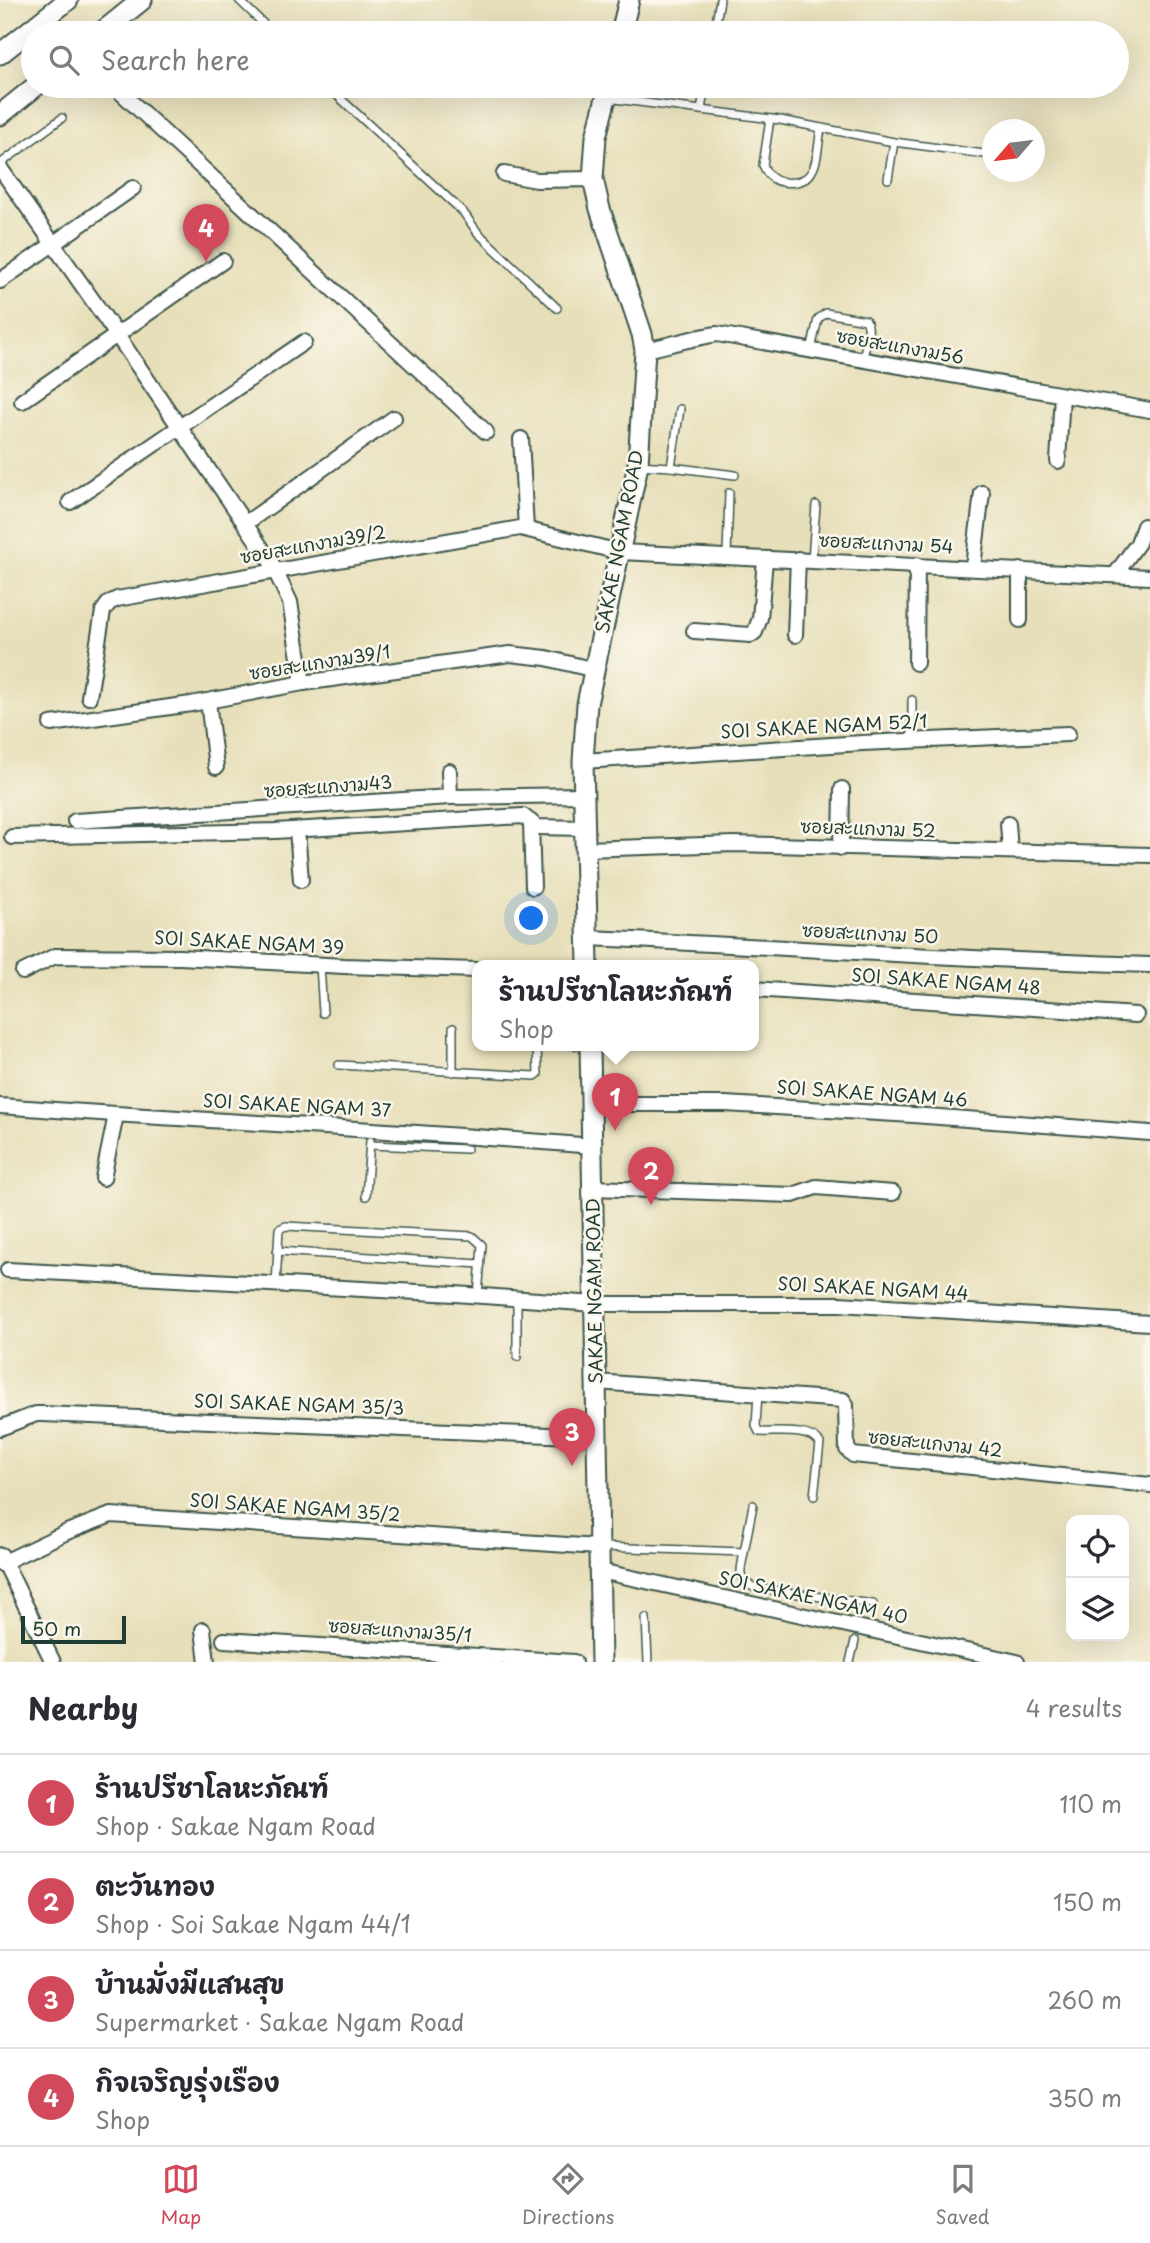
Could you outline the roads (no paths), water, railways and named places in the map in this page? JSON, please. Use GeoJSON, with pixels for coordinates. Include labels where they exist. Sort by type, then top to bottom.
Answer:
{"type":"FeatureCollection","features":[{"type":"Feature","properties":{"kind":"street"},"geometry":{"type":"LineString","coordinates":[[42,21],[68,0]]}},
{"type":"Feature","properties":{"kind":"street"},"geometry":{"type":"LineString","coordinates":[[116,21],[142,0]]}},
{"type":"Feature","properties":{"kind":"street"},"geometry":{"type":"LineString","coordinates":[[624,21],[629,0]]}},
{"type":"Feature","properties":{"kind":"street"},"geometry":{"type":"LineString","coordinates":[[0,54],[21,37]]}},
{"type":"Feature","properties":{"kind":"street"},"geometry":{"type":"LineString","coordinates":[[0,115],[21,98]]}},
{"type":"Feature","properties":{"kind":"street"},"geometry":{"type":"LineString","coordinates":[[127,98],[486,432]]}},
{"type":"Feature","properties":{"kind":"street","name":"SAKAE NGAM ROAD"},"geometry":{"type":"LineString","coordinates":[[588,960],[583,761],[587,704],[638,465],[645,350],[593,179],[596,137],[606,98]]}},
{"type":"Feature","properties":{"kind":"street"},"geometry":{"type":"LineString","coordinates":[[0,166],[246,523],[275,572],[290,601],[303,684]]}},
{"type":"Feature","properties":{"kind":"street"},"geometry":{"type":"LineString","coordinates":[[505,174],[537,180],[593,179]]}},
{"type":"Feature","properties":{"kind":"street"},"geometry":{"type":"LineString","coordinates":[[0,281],[134,188]]}},
{"type":"Feature","properties":{"kind":"street"},"geometry":{"type":"LineString","coordinates":[[22,401],[223,261]]}},
{"type":"Feature","properties":{"kind":"street","name":"ซอยสะแกงาม56"},"geometry":{"type":"LineString","coordinates":[[645,350],[684,339],[717,334],[1150,410]]}},
{"type":"Feature","properties":{"kind":"street"},"geometry":{"type":"LineString","coordinates":[[70,502],[304,342]]}},
{"type":"Feature","properties":{"kind":"street"},"geometry":{"type":"LineString","coordinates":[[1058,461],[1062,395]]}},
{"type":"Feature","properties":{"kind":"street"},"geometry":{"type":"LineString","coordinates":[[246,523],[394,418]]}},
{"type":"Feature","properties":{"kind":"street"},"geometry":{"type":"LineString","coordinates":[[521,439],[526,529]]}},
{"type":"Feature","properties":{"kind":"street"},"geometry":{"type":"LineString","coordinates":[[973,567],[982,493]]}},
{"type":"Feature","properties":{"kind":"street"},"geometry":{"type":"LineString","coordinates":[[1115,575],[1138,544],[1144,527]]}},
{"type":"Feature","properties":{"kind":"street","name":"ซอยสะแกงาม39/2"},"geometry":{"type":"LineString","coordinates":[[89,697],[103,611],[109,603],[117,599],[520,528],[620,552]]}},
{"type":"Feature","properties":{"kind":"street","name":"ซอยสะแกงาม 54"},"geometry":{"type":"LineString","coordinates":[[620,552],[1150,577]]}},
{"type":"Feature","properties":{"kind":"street"},"geometry":{"type":"LineString","coordinates":[[694,631],[751,635],[755,632],[760,618],[765,559]]}},
{"type":"Feature","properties":{"kind":"street"},"geometry":{"type":"LineString","coordinates":[[795,635],[805,560]]}},
{"type":"Feature","properties":{"kind":"street"},"geometry":{"type":"LineString","coordinates":[[916,663],[917,565]]}},
{"type":"Feature","properties":{"kind":"street"},"geometry":{"type":"LineString","coordinates":[[1020,570],[1020,620]]}},
{"type":"Feature","properties":{"kind":"street","name":"ซอยสะแกงาม39/1"},"geometry":{"type":"LineString","coordinates":[[51,724],[510,654],[546,658],[595,670]]}},
{"type":"Feature","properties":{"kind":"street"},"geometry":{"type":"LineString","coordinates":[[208,701],[216,767]]}},
{"type":"Feature","properties":{"kind":"street","name":"SOI SAKAE NGAM 52/1"},"geometry":{"type":"LineString","coordinates":[[583,761],[1068,734]]}},
{"type":"Feature","properties":{"kind":"street"},"geometry":{"type":"LineString","coordinates":[[449,771],[450,797]]}},
{"type":"Feature","properties":{"kind":"street"},"geometry":{"type":"LineString","coordinates":[[841,848],[842,789]]}},
{"type":"Feature","properties":{"kind":"street","name":"ซอยสะแกงาม43"},"geometry":{"type":"LineString","coordinates":[[75,821],[450,797],[584,795]]}},
{"type":"Feature","properties":{"kind":"street"},"geometry":{"type":"LineString","coordinates":[[12,837],[297,830],[523,816],[537,827],[584,828]]}},
{"type":"Feature","properties":{"kind":"street"},"geometry":{"type":"LineString","coordinates":[[531,822],[533,887]]}},
{"type":"Feature","properties":{"kind":"street"},"geometry":{"type":"LineString","coordinates":[[1008,824],[1010,851]]}},
{"type":"Feature","properties":{"kind":"street"},"geometry":{"type":"LineString","coordinates":[[297,830],[301,880]]}},
{"type":"Feature","properties":{"kind":"street","name":"ซอยสะแกงาม 52"},"geometry":{"type":"LineString","coordinates":[[585,849],[734,844],[1150,855]]}},
{"type":"Feature","properties":{"kind":"street","name":"ซอยสะแกงาม 50"},"geometry":{"type":"LineString","coordinates":[[587,938],[1024,962],[1150,965]]}},
{"type":"Feature","properties":{"kind":"street","name":"SOI SAKAE NGAM 39"},"geometry":{"type":"LineString","coordinates":[[23,972],[55,956],[180,957],[472,970]]}},
{"type":"Feature","properties":{"kind":"street","name":"SOI SAKAE NGAM 48"},"geometry":{"type":"LineString","coordinates":[[759,989],[1136,1015]]}},
{"type":"Feature","properties":{"kind":"street","name":"SAKAE NGAM ROAD"},"geometry":{"type":"LineString","coordinates":[[585,1051],[592,1104],[601,1662]]}},
{"type":"Feature","properties":{"kind":"street","name":"SOI SAKAE NGAM 46"},"geometry":{"type":"LineString","coordinates":[[592,1104],[726,1104],[1150,1133]]}},
{"type":"Feature","properties":{"kind":"street","name":"SOI SAKAE NGAM 37"},"geometry":{"type":"LineString","coordinates":[[0,1106],[372,1129],[592,1146]]}},
{"type":"Feature","properties":{"kind":"street"},"geometry":{"type":"LineString","coordinates":[[103,1178],[116,1115]]}},
{"type":"Feature","properties":{"kind":"street"},"geometry":{"type":"LineString","coordinates":[[593,1188],[793,1195],[816,1188],[893,1193]]}},
{"type":"Feature","properties":{"kind":"street","name":"SOI SAKAE NGAM 44"},"geometry":{"type":"LineString","coordinates":[[8,1270],[595,1304],[839,1304],[1150,1323]]}},
{"type":"Feature","properties":{"kind":"street","name":"ซอยสะแกงาม 42"},"geometry":{"type":"LineString","coordinates":[[596,1382],[845,1401],[847,1449],[853,1455],[1150,1485]]}},
{"type":"Feature","properties":{"kind":"street","name":"SOI SAKAE NGAM 35/3"},"geometry":{"type":"LineString","coordinates":[[0,1428],[36,1414],[43,1414],[598,1437]]}},
{"type":"Feature","properties":{"kind":"street","name":"SOI SAKAE NGAM 35/2"},"geometry":{"type":"LineString","coordinates":[[1,1560],[111,1516],[598,1547]]}},
{"type":"Feature","properties":{"kind":"street"},"geometry":{"type":"LineString","coordinates":[[1,1560],[53,1662]]}},
{"type":"Feature","properties":{"kind":"street","name":"SOI SAKAE NGAM 40"},"geometry":{"type":"LineString","coordinates":[[600,1571],[1017,1662]]}},
{"type":"Feature","properties":{"kind":"street"},"geometry":{"type":"LineString","coordinates":[[203,1630],[208,1662]]}},
{"type":"Feature","properties":{"kind":"street","name":"ซอยสะแกงาม35/1"},"geometry":{"type":"LineString","coordinates":[[224,1640],[574,1662]]}},
{"type":"Feature","properties":{"kind":"lane"},"geometry":{"type":"LineString","coordinates":[[239,0],[261,21]]}},
{"type":"Feature","properties":{"kind":"lane"},"geometry":{"type":"LineString","coordinates":[[716,21],[720,0]]}},
{"type":"Feature","properties":{"kind":"lane"},"geometry":{"type":"LineString","coordinates":[[340,98],[463,212],[478,233],[557,307]]}},
{"type":"Feature","properties":{"kind":"lane"},"geometry":{"type":"LineString","coordinates":[[639,98],[894,142],[982,154]]}},
{"type":"Feature","properties":{"kind":"lane"},"geometry":{"type":"LineString","coordinates":[[701,110],[703,98]]}},
{"type":"Feature","properties":{"kind":"lane"},"geometry":{"type":"LineString","coordinates":[[0,166],[62,118]]}},
{"type":"Feature","properties":{"kind":"lane"},"geometry":{"type":"LineString","coordinates":[[770,119],[763,165],[766,172],[777,181],[794,184],[809,178],[813,171],[821,128]]}},
{"type":"Feature","properties":{"kind":"lane"},"geometry":{"type":"LineString","coordinates":[[888,179],[894,142]]}},
{"type":"Feature","properties":{"kind":"lane"},"geometry":{"type":"LineString","coordinates":[[811,351],[818,319],[826,313],[866,320],[869,331],[862,360]]}},
{"type":"Feature","properties":{"kind":"lane"},"geometry":{"type":"LineString","coordinates":[[671,467],[680,409]]}},
{"type":"Feature","properties":{"kind":"lane"},"geometry":{"type":"LineString","coordinates":[[638,465],[735,475]]}},
{"type":"Feature","properties":{"kind":"lane"},"geometry":{"type":"LineString","coordinates":[[727,556],[729,493]]}},
{"type":"Feature","properties":{"kind":"lane"},"geometry":{"type":"LineString","coordinates":[[805,560],[816,505]]}},
{"type":"Feature","properties":{"kind":"lane"},"geometry":{"type":"LineString","coordinates":[[912,700],[912,741]]}},
{"type":"Feature","properties":{"kind":"lane"},"geometry":{"type":"LineString","coordinates":[[320,965],[324,1013]]}},
{"type":"Feature","properties":{"kind":"lane"},"geometry":{"type":"LineString","coordinates":[[453,1028],[453,1072]]}},
{"type":"Feature","properties":{"kind":"lane"},"geometry":{"type":"LineString","coordinates":[[339,1065],[535,1076],[538,1074],[537,1051]]}},
{"type":"Feature","properties":{"kind":"lane"},"geometry":{"type":"LineString","coordinates":[[366,1196],[372,1129]]}},
{"type":"Feature","properties":{"kind":"lane"},"geometry":{"type":"LineString","coordinates":[[370,1145],[467,1149]]}},
{"type":"Feature","properties":{"kind":"lane"},"geometry":{"type":"LineString","coordinates":[[276,1285],[279,1229],[286,1226],[472,1236],[482,1245],[478,1296]]}},
{"type":"Feature","properties":{"kind":"lane"},"geometry":{"type":"LineString","coordinates":[[277,1251],[481,1264]]}},
{"type":"Feature","properties":{"kind":"lane"},"geometry":{"type":"LineString","coordinates":[[517,1298],[517,1357]]}},
{"type":"Feature","properties":{"kind":"lane"},"geometry":{"type":"LineString","coordinates":[[758,1393],[756,1426],[759,1432],[807,1434],[816,1437],[820,1443],[814,1496]]}},
{"type":"Feature","properties":{"kind":"lane"},"geometry":{"type":"LineString","coordinates":[[752,1505],[740,1577],[744,1583],[755,1588],[873,1604]]}},
{"type":"Feature","properties":{"kind":"lane"},"geometry":{"type":"LineString","coordinates":[[598,1547],[744,1552]]}},
{"type":"Feature","properties":{"kind":"lane"},"geometry":{"type":"LineString","coordinates":[[646,1618],[648,1662]]}},
{"type":"Feature","properties":{"kind":"lane"},"geometry":{"type":"LineString","coordinates":[[850,1662],[855,1642]]}},
{"type":"Feature","properties":{"kind":"place","name":"กิจเจริญรุ่งเรือง"},"geometry":{"type":"Point","coordinates":[206,262]}},
{"type":"Feature","properties":{"kind":"place","name":"ร้านปรีชาโลหะภัณฑ์"},"geometry":{"type":"Point","coordinates":[615,1131]}},
{"type":"Feature","properties":{"kind":"place","name":"ตะวันทอง"},"geometry":{"type":"Point","coordinates":[651,1205]}},
{"type":"Feature","properties":{"kind":"place","name":"บ้านมั่งมีแสนสุข"},"geometry":{"type":"Point","coordinates":[572,1466]}}]}
